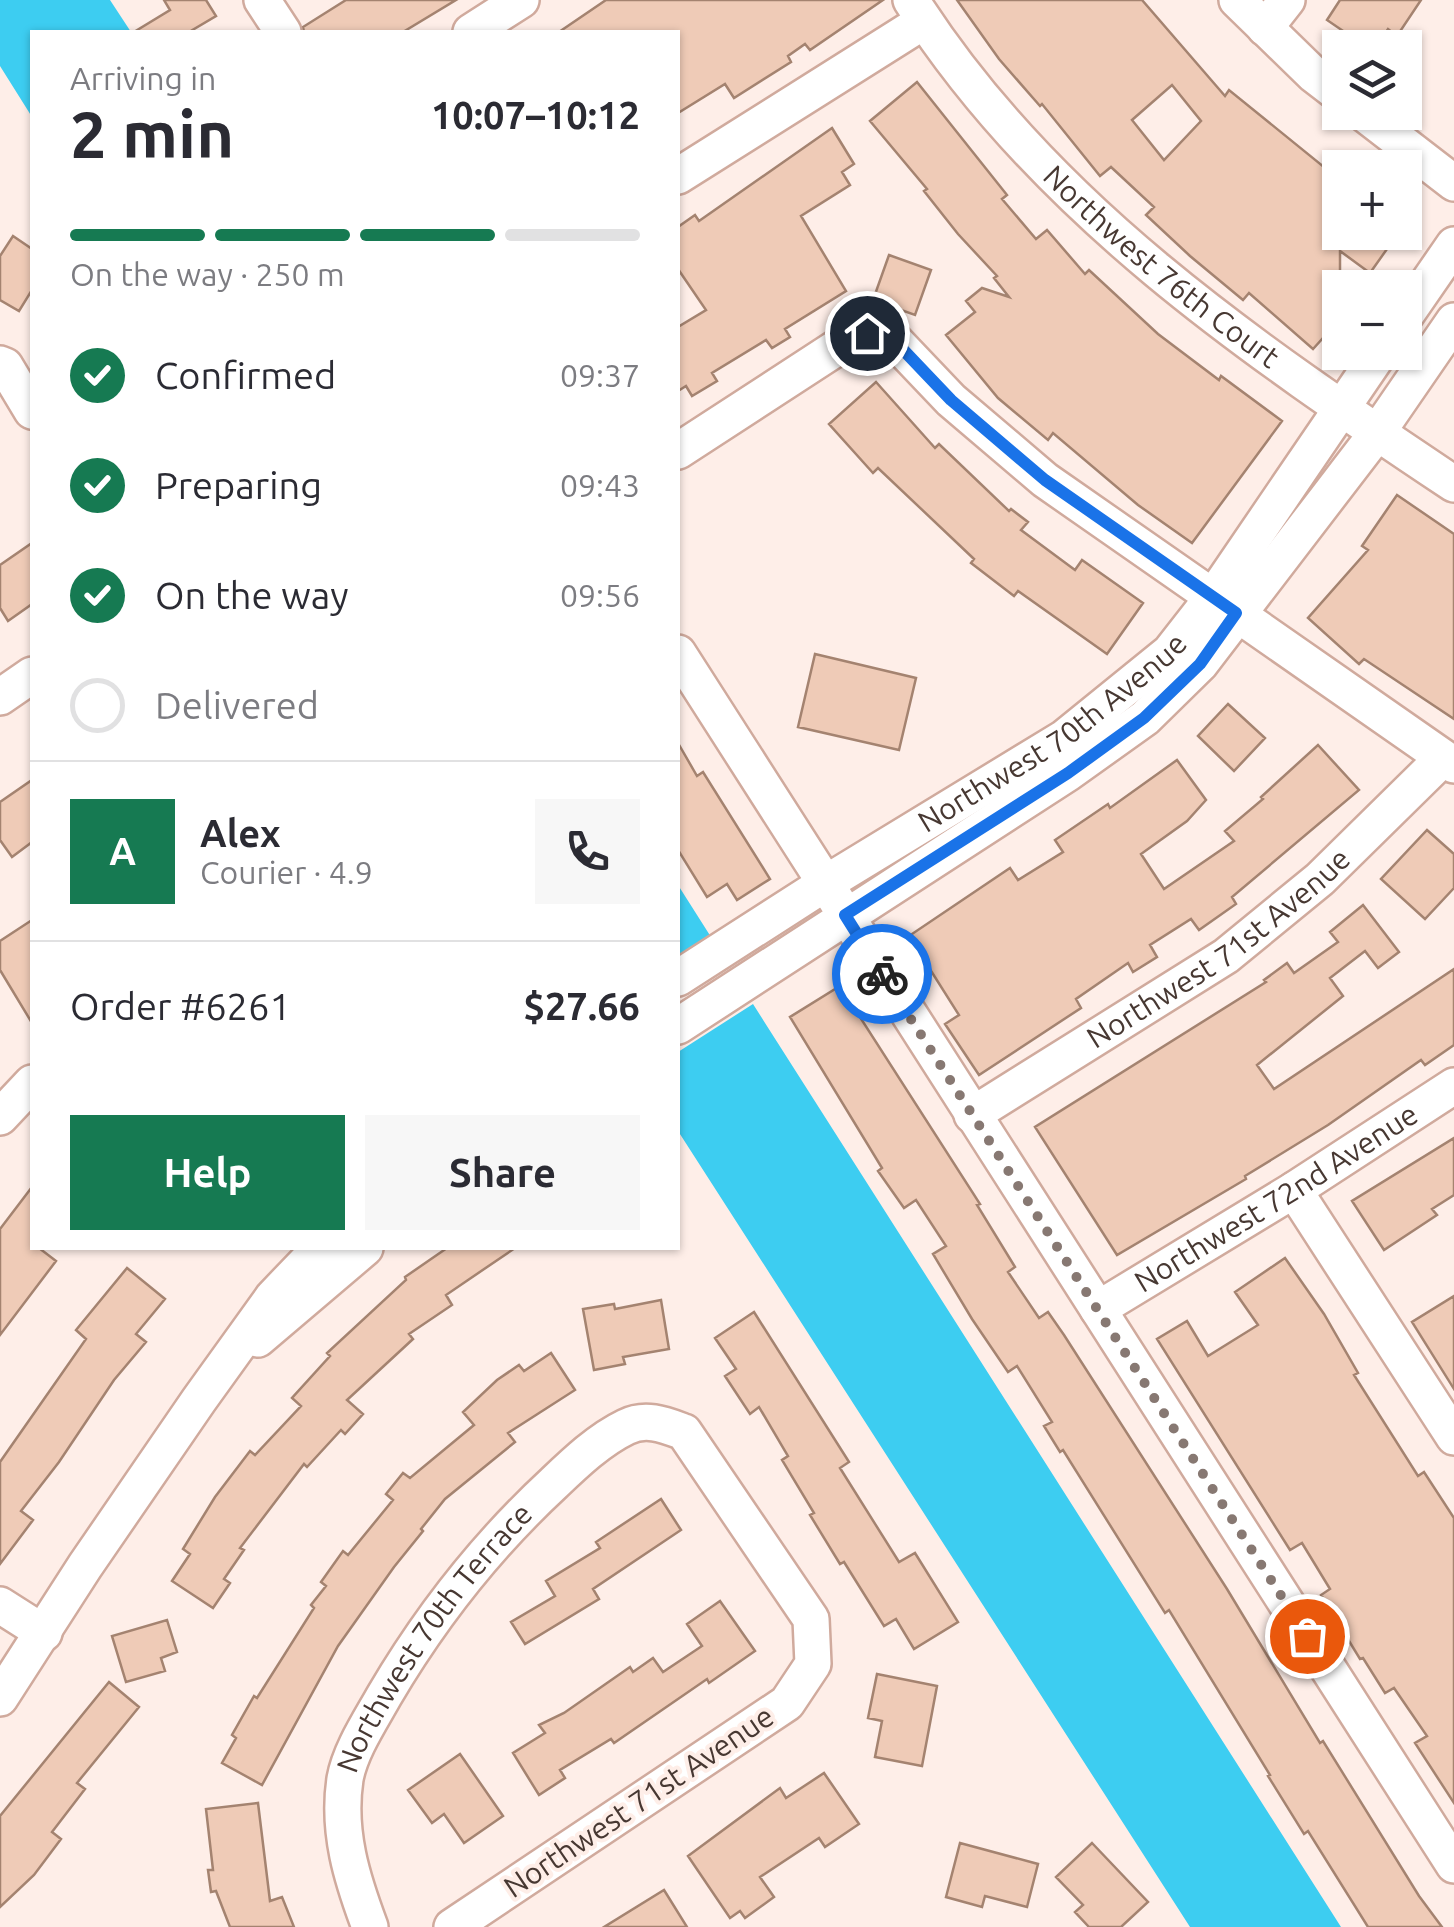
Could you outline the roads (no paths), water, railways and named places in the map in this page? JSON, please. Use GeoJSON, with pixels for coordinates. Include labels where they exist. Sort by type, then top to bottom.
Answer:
{"type":"FeatureCollection","features":[{"type":"Feature","properties":{"kind":"street"},"geometry":{"type":"LineString","coordinates":[[262,0],[282,30]]}},
{"type":"Feature","properties":{"kind":"street"},"geometry":{"type":"LineString","coordinates":[[474,30],[521,0]]}},
{"type":"Feature","properties":{"kind":"street"},"geometry":{"type":"LineString","coordinates":[[1238,0],[1322,79]]}},
{"type":"Feature","properties":{"kind":"street"},"geometry":{"type":"LineString","coordinates":[[1266,28],[1287,0]]}},
{"type":"Feature","properties":{"kind":"street"},"geometry":{"type":"LineString","coordinates":[[680,175],[918,10]]}},
{"type":"Feature","properties":{"kind":"street","name":"Northwest 76th Court"},"geometry":{"type":"LineString","coordinates":[[918,10],[1015,135],[1109,230],[1201,306],[1341,410],[1454,484]]}},
{"type":"Feature","properties":{"kind":"street"},"geometry":{"type":"LineString","coordinates":[[1385,130],[1454,183]]}},
{"type":"Feature","properties":{"kind":"street"},"geometry":{"type":"LineString","coordinates":[[1422,291],[1454,245]]}},
{"type":"Feature","properties":{"kind":"street","name":"Northwest 70th Avenue"},"geometry":{"type":"LineString","coordinates":[[680,977],[1064,738],[1170,652],[1224,605],[1377,433],[1454,321]]}},
{"type":"Feature","properties":{"kind":"street"},"geometry":{"type":"LineString","coordinates":[[680,450],[844,343],[867,333],[891,337],[951,400],[1045,480],[1449,762]]}},
{"type":"Feature","properties":{"kind":"street"},"geometry":{"type":"LineString","coordinates":[[0,364],[30,408]]}},
{"type":"Feature","properties":{"kind":"street","name":"Northwest 70th Avenue"},"geometry":{"type":"LineString","coordinates":[[680,1025],[1068,773],[1144,718],[1200,664],[1224,605],[1368,370]]}},
{"type":"Feature","properties":{"kind":"street"},"geometry":{"type":"LineString","coordinates":[[680,657],[1454,1864]]}},
{"type":"Feature","properties":{"kind":"street"},"geometry":{"type":"LineString","coordinates":[[0,697],[30,676]]}},
{"type":"Feature","properties":{"kind":"street","name":"Northwest 71st Avenue"},"geometry":{"type":"LineString","coordinates":[[972,1116],[1226,956],[1449,762]]}},
{"type":"Feature","properties":{"kind":"street"},"geometry":{"type":"LineString","coordinates":[[0,1117],[30,1085]]}},
{"type":"Feature","properties":{"kind":"street","name":"Northwest 72nd Avenue"},"geometry":{"type":"LineString","coordinates":[[1098,1309],[1294,1190],[1454,1086]]}},
{"type":"Feature","properties":{"kind":"street"},"geometry":{"type":"LineString","coordinates":[[1294,1190],[1448,1416]]}},
{"type":"Feature","properties":{"kind":"street"},"geometry":{"type":"LineString","coordinates":[[0,1698],[85,1566],[273,1297],[318,1250]]}},
{"type":"Feature","properties":{"kind":"street"},"geometry":{"type":"LineString","coordinates":[[226,1364],[363,1250]]}},
{"type":"Feature","properties":{"kind":"street","name":"Northwest 70th Terrace"},"geometry":{"type":"LineString","coordinates":[[370,1927],[350,1873],[342,1824],[346,1776],[368,1724],[409,1654],[501,1532],[576,1461],[628,1425],[655,1421],[684,1432],[811,1620],[813,1664]]}},
{"type":"Feature","properties":{"kind":"street"},"geometry":{"type":"LineString","coordinates":[[0,1605],[44,1632]]}},
{"type":"Feature","properties":{"kind":"street","name":"Northwest 71st Avenue"},"geometry":{"type":"LineString","coordinates":[[452,1927],[787,1702],[813,1664]]}},
{"type":"Feature","properties":{"kind":"water"},"geometry":{"type":"Polygon","coordinates":[[[0,0],[110,0],[130,30],[30,30],[30,114],[0,66],[0,0]]]}},
{"type":"Feature","properties":{"kind":"water"},"geometry":{"type":"Polygon","coordinates":[[[680,888],[711,937],[680,957],[680,888]]]}},
{"type":"Feature","properties":{"kind":"water"},"geometry":{"type":"Polygon","coordinates":[[[753,1004],[1341,1927],[1190,1927],[680,1134],[680,1051],[753,1004]]]}}]}
